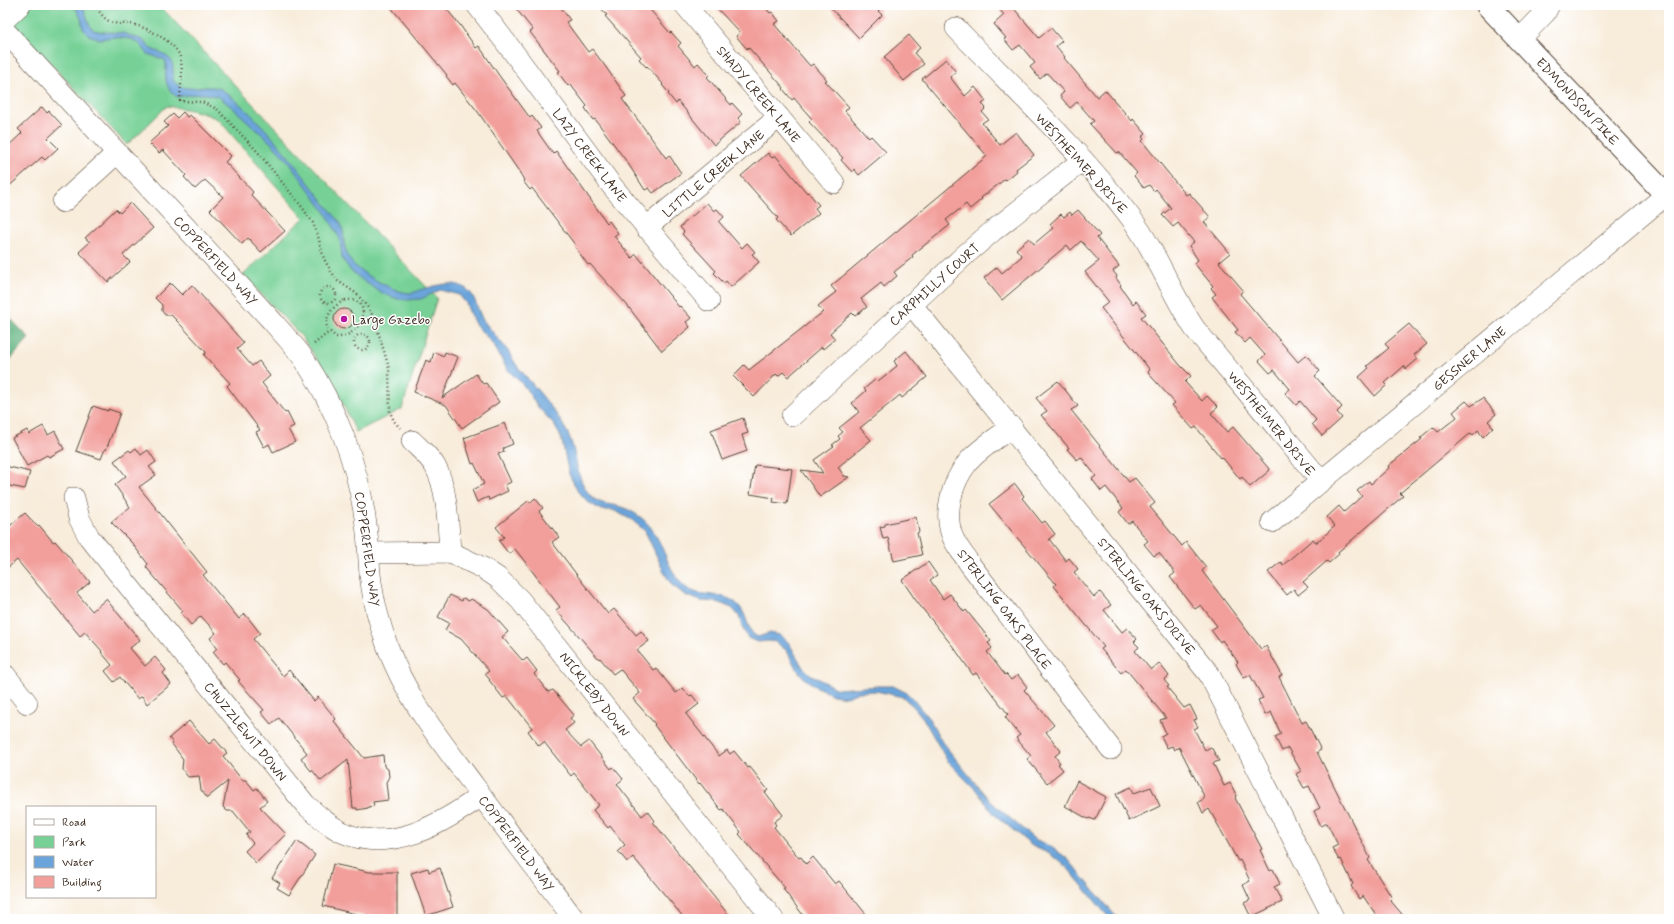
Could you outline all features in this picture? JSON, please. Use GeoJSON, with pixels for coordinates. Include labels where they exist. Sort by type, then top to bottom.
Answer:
{"type":"FeatureCollection","features":[{"type":"Feature","properties":{"kind":"main road","name":"EDMONDSON PIKE"},"geometry":{"type":"LineString","coordinates":[[1487,5],[1666,190]]}},
{"type":"Feature","properties":{"kind":"street"},"geometry":{"type":"LineString","coordinates":[[5,19],[20,5]]}},
{"type":"Feature","properties":{"kind":"street","name":"LAZY CREEK LANE"},"geometry":{"type":"LineString","coordinates":[[477,5],[612,186],[646,228],[710,301]]}},
{"type":"Feature","properties":{"kind":"street","name":"SHADY CREEK LANE"},"geometry":{"type":"LineString","coordinates":[[685,5],[834,183]]}},
{"type":"Feature","properties":{"kind":"street"},"geometry":{"type":"LineString","coordinates":[[1520,39],[1545,13],[1549,5]]}},
{"type":"Feature","properties":{"kind":"street","name":"WESTHEIMER DRIVE"},"geometry":{"type":"LineString","coordinates":[[956,28],[1100,179],[1141,232],[1180,306],[1195,329],[1321,482]]}},
{"type":"Feature","properties":{"kind":"street","name":"COPPERFIELD WAY"},"geometry":{"type":"LineString","coordinates":[[5,31],[273,322],[302,357],[329,402],[350,456],[365,516],[370,553],[371,582],[377,613],[388,647],[402,679],[424,718],[574,919]]}},
{"type":"Feature","properties":{"kind":"street","name":"LITTLE CREEK LANE"},"geometry":{"type":"LineString","coordinates":[[646,228],[779,117]]}},
{"type":"Feature","properties":{"kind":"street"},"geometry":{"type":"LineString","coordinates":[[63,202],[117,153]]}},
{"type":"Feature","properties":{"kind":"street","name":"CARPHILLY COURT"},"geometry":{"type":"LineString","coordinates":[[792,416],[911,304],[994,230],[1083,160]]}},
{"type":"Feature","properties":{"kind":"street","name":"GESSNER LANE"},"geometry":{"type":"LineString","coordinates":[[1272,522],[1666,190]]}},
{"type":"Feature","properties":{"kind":"street","name":"STERLING OAKS DRIVE"},"geometry":{"type":"LineString","coordinates":[[911,304],[1012,427],[1208,674],[1330,918]]}},
{"type":"Feature","properties":{"kind":"street","name":"STERLING OAKS PLACE"},"geometry":{"type":"LineString","coordinates":[[1012,427],[978,452],[969,461],[962,472],[950,498],[950,526],[954,539],[969,563],[1112,749]]}},
{"type":"Feature","properties":{"kind":"street"},"geometry":{"type":"LineString","coordinates":[[412,441],[430,460],[440,478],[447,512],[450,552]]}},
{"type":"Feature","properties":{"kind":"street","name":"CHUZZLEWIT DOWN"},"geometry":{"type":"LineString","coordinates":[[74,498],[79,518],[89,537],[305,804],[321,819],[344,833],[360,838],[378,841],[395,839],[420,830],[457,813],[481,796]]}},
{"type":"Feature","properties":{"kind":"street","name":"NICKLEBY DOWN"},"geometry":{"type":"LineString","coordinates":[[370,553],[450,552],[483,568],[498,578],[520,600],[773,919]]}},
{"type":"Feature","properties":{"kind":"street"},"geometry":{"type":"LineString","coordinates":[[5,675],[27,703]]}},
{"type":"Feature","properties":{"kind":"path"},"geometry":{"type":"LineString","coordinates":[[96,5],[104,17],[111,22],[128,23],[143,27],[172,44],[180,58],[180,101],[202,102],[217,109],[231,122],[275,172],[302,207],[313,223],[324,259],[338,282],[357,294],[369,308],[374,318],[387,360],[391,416],[412,441]]}},
{"type":"Feature","properties":{"kind":"path"},"geometry":{"type":"LineString","coordinates":[[329,286],[334,289],[336,296],[332,302],[326,303],[320,299],[319,294],[322,288],[329,286]]}},
{"type":"Feature","properties":{"kind":"path"},"geometry":{"type":"LineString","coordinates":[[353,300],[357,294]]}},
{"type":"Feature","properties":{"kind":"path"},"geometry":{"type":"LineString","coordinates":[[345,300],[353,300],[359,304],[363,312],[362,320],[347,336],[334,336],[328,330],[326,324],[330,313],[336,306],[345,300]]}},
{"type":"Feature","properties":{"kind":"path"},"geometry":{"type":"LineString","coordinates":[[332,302],[336,306]]}},
{"type":"Feature","properties":{"kind":"path"},"geometry":{"type":"LineString","coordinates":[[354,329],[358,334]]}},
{"type":"Feature","properties":{"kind":"path"},"geometry":{"type":"LineString","coordinates":[[358,334],[366,334],[370,339],[370,345],[365,350],[360,350],[354,346],[354,339],[358,334]]}},
{"type":"Feature","properties":{"kind":"green space"},"geometry":{"type":"Polygon","coordinates":[[[5,5],[159,5],[437,298],[402,409],[356,432],[333,383],[302,337],[243,275],[304,218],[219,120],[200,112],[167,106],[127,145],[5,15],[5,5]]]}},
{"type":"Feature","properties":{"kind":"green space"},"geometry":{"type":"Polygon","coordinates":[[[5,313],[29,338],[5,366],[5,313]]]}},
{"type":"Feature","properties":{"kind":"water"},"geometry":{"type":"Polygon","coordinates":[[[74,5],[82,5],[89,24],[93,30],[123,33],[143,40],[151,49],[162,53],[171,60],[173,66],[173,80],[178,85],[190,88],[218,88],[240,104],[270,134],[341,224],[347,256],[353,264],[364,273],[396,290],[404,292],[411,293],[445,284],[458,285],[469,291],[483,320],[561,421],[573,446],[582,481],[594,499],[600,502],[625,508],[644,520],[656,535],[676,577],[682,584],[695,592],[723,597],[736,603],[742,610],[753,634],[758,637],[770,633],[780,635],[789,643],[802,666],[810,674],[837,689],[893,686],[907,693],[930,720],[942,742],[990,801],[1033,838],[1051,847],[1067,858],[1118,919],[1110,919],[1066,866],[1050,854],[1032,846],[994,814],[976,790],[948,762],[923,718],[903,697],[876,691],[859,692],[846,697],[833,695],[805,679],[796,668],[787,651],[776,642],[757,642],[748,638],[742,627],[739,616],[732,608],[717,602],[701,601],[685,595],[672,585],[665,574],[645,531],[632,520],[613,510],[601,510],[588,502],[578,492],[569,474],[561,437],[553,423],[538,407],[524,386],[507,369],[493,344],[475,324],[466,303],[459,295],[440,290],[421,299],[398,299],[384,294],[366,283],[351,271],[342,258],[340,239],[326,213],[288,161],[269,141],[219,97],[206,94],[196,94],[177,97],[167,85],[165,60],[148,54],[139,43],[131,39],[114,37],[99,39],[89,35],[83,29],[81,18],[74,5]]]}},
{"type":"Feature","properties":{"kind":"building"},"geometry":{"type":"Polygon","coordinates":[[[389,5],[443,5],[460,25],[476,48],[479,46],[530,118],[532,116],[541,128],[537,131],[553,154],[556,151],[607,223],[609,221],[618,233],[614,236],[632,258],[636,254],[679,307],[680,306],[691,318],[686,322],[690,327],[662,351],[627,305],[590,264],[588,265],[575,247],[576,246],[532,188],[530,190],[523,181],[524,180],[518,170],[478,112],[455,83],[453,85],[446,76],[447,75],[389,5]]]}},
{"type":"Feature","properties":{"kind":"building"},"geometry":{"type":"Polygon","coordinates":[[[513,5],[559,5],[570,20],[566,22],[588,52],[592,49],[605,66],[626,96],[622,99],[666,158],[669,155],[681,173],[653,193],[649,188],[645,190],[627,162],[595,119],[593,120],[585,108],[587,106],[570,84],[568,86],[558,72],[560,71],[530,32],[533,30],[513,5]]]}},
{"type":"Feature","properties":{"kind":"building"},"geometry":{"type":"Polygon","coordinates":[[[598,5],[646,5],[670,33],[671,32],[681,43],[678,46],[695,66],[698,63],[709,75],[707,77],[731,105],[732,103],[742,114],[738,118],[741,122],[714,145],[678,101],[676,104],[662,85],[663,84],[639,59],[641,57],[605,16],[607,15],[598,5]]]}},
{"type":"Feature","properties":{"kind":"building"},"geometry":{"type":"Polygon","coordinates":[[[714,5],[763,5],[770,13],[772,12],[779,21],[774,24],[810,66],[813,64],[827,80],[825,81],[849,107],[845,111],[869,138],[871,136],[886,152],[859,175],[854,169],[852,172],[841,160],[843,158],[809,122],[812,119],[794,98],[792,100],[783,89],[784,88],[748,47],[747,49],[736,36],[740,33],[714,5]]]}},
{"type":"Feature","properties":{"kind":"building"},"geometry":{"type":"Polygon","coordinates":[[[828,5],[884,5],[878,11],[882,15],[859,38],[828,5]]]}},
{"type":"Feature","properties":{"kind":"building"},"geometry":{"type":"Polygon","coordinates":[[[996,5],[1011,5],[1039,38],[1051,28],[1062,41],[1056,46],[1065,57],[1064,58],[1097,97],[1105,90],[1132,121],[1133,119],[1146,134],[1142,137],[1144,139],[1142,141],[1186,195],[1189,193],[1210,217],[1204,222],[1230,253],[1219,262],[1243,290],[1240,294],[1298,362],[1306,355],[1320,371],[1315,376],[1342,407],[1337,412],[1342,418],[1322,436],[1312,424],[1316,420],[1300,401],[1296,405],[1285,393],[1290,389],[1274,370],[1270,373],[1259,361],[1265,355],[1250,338],[1245,343],[1235,332],[1238,330],[1212,297],[1216,294],[1211,288],[1213,286],[1194,263],[1198,260],[1189,246],[1194,242],[1178,223],[1173,227],[1162,215],[1171,208],[1156,189],[1154,191],[1149,185],[1144,188],[1134,176],[1137,173],[1119,152],[1117,153],[1090,124],[1094,121],[1077,102],[1070,108],[1060,96],[1064,92],[1047,73],[1040,79],[1030,67],[1035,63],[1020,45],[1013,50],[1004,39],[1006,38],[994,24],[1004,15],[996,5]]]}},
{"type":"Feature","properties":{"kind":"building"},"geometry":{"type":"Polygon","coordinates":[[[909,35],[920,48],[914,53],[924,64],[904,81],[884,57],[909,35]]]}},
{"type":"Feature","properties":{"kind":"building"},"geometry":{"type":"Polygon","coordinates":[[[946,59],[956,72],[950,77],[965,96],[975,87],[986,101],[982,104],[986,108],[982,112],[988,119],[982,123],[1000,145],[1016,132],[1034,155],[1016,169],[1017,171],[1006,180],[1005,179],[981,198],[982,199],[970,209],[966,204],[946,220],[950,225],[912,255],[913,257],[894,272],[897,276],[884,287],[881,283],[861,299],[867,307],[855,316],[852,313],[830,333],[835,339],[823,349],[822,347],[788,377],[783,372],[778,376],[776,374],[754,397],[733,376],[744,365],[749,370],[823,312],[818,306],[836,292],[831,286],[987,156],[922,79],[946,59]]]}},
{"type":"Feature","properties":{"kind":"building"},"geometry":{"type":"Polygon","coordinates":[[[42,107],[47,113],[49,111],[62,125],[48,138],[58,148],[45,160],[42,157],[5,190],[5,149],[22,133],[18,129],[42,107]]]}},
{"type":"Feature","properties":{"kind":"building"},"geometry":{"type":"Polygon","coordinates":[[[183,112],[187,117],[190,115],[231,156],[225,162],[253,192],[251,195],[285,231],[261,252],[248,238],[242,244],[210,210],[223,197],[205,180],[195,189],[184,177],[186,175],[163,150],[159,153],[149,143],[168,126],[164,122],[173,114],[177,118],[183,112]]]}},
{"type":"Feature","properties":{"kind":"building"},"geometry":{"type":"Polygon","coordinates":[[[768,153],[772,158],[775,155],[819,205],[815,208],[819,213],[791,236],[776,220],[778,218],[741,176],[768,153]]]}},
{"type":"Feature","properties":{"kind":"building"},"geometry":{"type":"Polygon","coordinates":[[[130,203],[153,228],[123,255],[130,262],[108,282],[79,252],[90,242],[85,238],[116,209],[120,213],[130,203]]]}},
{"type":"Feature","properties":{"kind":"building"},"geometry":{"type":"Polygon","coordinates":[[[707,203],[714,211],[717,209],[724,217],[719,222],[742,248],[747,243],[755,252],[752,254],[759,262],[731,287],[726,281],[724,283],[714,273],[716,271],[682,234],[684,232],[680,227],[707,203]]]}},
{"type":"Feature","properties":{"kind":"building"},"geometry":{"type":"Polygon","coordinates":[[[1078,210],[1100,235],[1097,238],[1119,266],[1113,271],[1117,276],[1116,278],[1133,304],[1136,301],[1146,314],[1141,317],[1180,365],[1191,376],[1185,382],[1202,401],[1207,396],[1218,407],[1211,413],[1227,432],[1233,427],[1270,470],[1250,487],[1242,477],[1240,479],[1222,457],[1221,458],[1196,427],[1193,429],[1172,405],[1175,403],[1149,374],[1148,372],[1150,370],[1101,308],[1109,302],[1085,272],[1099,261],[1081,241],[1071,250],[1067,245],[1002,300],[984,278],[997,267],[1002,273],[1022,256],[1016,249],[1029,238],[1034,244],[1053,228],[1050,224],[1061,214],[1064,217],[1070,212],[1072,215],[1078,210]]]}},
{"type":"Feature","properties":{"kind":"building"},"geometry":{"type":"Polygon","coordinates":[[[170,283],[182,295],[192,285],[244,343],[237,349],[252,366],[259,361],[270,376],[262,383],[285,413],[287,412],[294,426],[288,429],[295,442],[273,452],[269,444],[264,447],[256,432],[260,430],[227,386],[230,383],[204,355],[206,352],[178,322],[171,315],[165,315],[162,311],[162,305],[155,298],[170,283]]]}},
{"type":"Feature","properties":{"kind":"building","name":"Large Gazebo"},"geometry":{"type":"Polygon","coordinates":[[[340,309],[348,309],[354,315],[354,323],[348,329],[340,329],[334,323],[334,315],[340,309]]]}},
{"type":"Feature","properties":{"kind":"building"},"geometry":{"type":"Polygon","coordinates":[[[1409,324],[1427,344],[1414,355],[1418,359],[1406,369],[1404,366],[1385,383],[1387,385],[1375,396],[1359,377],[1369,368],[1367,366],[1389,348],[1385,344],[1409,324]]]}},
{"type":"Feature","properties":{"kind":"building"},"geometry":{"type":"Polygon","coordinates":[[[906,351],[927,377],[902,398],[900,395],[860,428],[871,440],[838,467],[844,476],[849,477],[820,497],[801,470],[823,473],[814,460],[834,446],[832,445],[840,439],[838,436],[843,432],[839,428],[859,412],[852,403],[866,391],[864,389],[876,379],[878,381],[897,366],[894,361],[906,351]]]}},
{"type":"Feature","properties":{"kind":"building"},"geometry":{"type":"Polygon","coordinates":[[[434,352],[444,356],[445,352],[458,357],[442,398],[476,374],[483,384],[486,383],[499,402],[462,428],[446,405],[414,392],[426,360],[431,362],[434,352]]]}},
{"type":"Feature","properties":{"kind":"building"},"geometry":{"type":"Polygon","coordinates":[[[1058,381],[1078,406],[1071,410],[1129,482],[1135,478],[1155,503],[1150,507],[1182,546],[1186,542],[1206,567],[1202,571],[1261,649],[1266,646],[1282,675],[1279,677],[1302,723],[1306,721],[1321,750],[1317,752],[1370,858],[1368,860],[1392,898],[1390,900],[1406,919],[1379,919],[1363,896],[1359,899],[1351,886],[1353,884],[1341,859],[1339,860],[1332,848],[1338,845],[1327,823],[1321,826],[1314,811],[1320,808],[1309,786],[1304,788],[1296,774],[1301,771],[1288,748],[1282,751],[1275,737],[1281,734],[1271,712],[1265,715],[1258,700],[1263,698],[1250,675],[1244,678],[1236,664],[1238,662],[1222,640],[1220,642],[1211,630],[1217,626],[1201,605],[1195,609],[1170,577],[1175,573],[1159,553],[1154,556],[1144,544],[1148,541],[1132,521],[1128,524],[1119,512],[1123,508],[1106,487],[1101,491],[1092,479],[1096,476],[1081,457],[1077,460],[1067,449],[1069,448],[1041,415],[1047,411],[1036,398],[1058,381]]]}},
{"type":"Feature","properties":{"kind":"building"},"geometry":{"type":"Polygon","coordinates":[[[1483,398],[1496,414],[1488,421],[1493,427],[1483,437],[1478,430],[1473,435],[1471,433],[1400,493],[1403,496],[1338,552],[1339,554],[1329,563],[1327,561],[1303,582],[1308,587],[1298,595],[1294,589],[1287,595],[1268,572],[1281,562],[1283,565],[1313,539],[1316,543],[1335,526],[1327,517],[1339,506],[1344,512],[1362,496],[1357,491],[1369,481],[1371,484],[1389,468],[1388,466],[1422,439],[1420,438],[1433,427],[1438,432],[1457,417],[1453,412],[1466,401],[1471,406],[1483,398]]]}},
{"type":"Feature","properties":{"kind":"building"},"geometry":{"type":"Polygon","coordinates":[[[93,406],[120,413],[101,459],[76,451],[93,406]]]}},
{"type":"Feature","properties":{"kind":"building"},"geometry":{"type":"Polygon","coordinates":[[[743,418],[748,433],[742,435],[747,451],[722,460],[711,430],[743,418]]]}},
{"type":"Feature","properties":{"kind":"building"},"geometry":{"type":"Polygon","coordinates":[[[505,423],[513,444],[503,448],[504,452],[498,454],[511,482],[505,485],[508,491],[489,500],[488,497],[477,502],[472,490],[484,484],[474,463],[472,464],[464,438],[505,423]]]}},
{"type":"Feature","properties":{"kind":"building"},"geometry":{"type":"Polygon","coordinates":[[[43,426],[48,435],[55,431],[64,449],[49,457],[47,455],[27,466],[12,438],[27,430],[29,434],[43,426]]]}},
{"type":"Feature","properties":{"kind":"building"},"geometry":{"type":"Polygon","coordinates":[[[136,448],[141,455],[148,450],[156,462],[149,467],[156,475],[139,487],[207,572],[203,575],[239,619],[245,614],[260,633],[253,639],[283,676],[289,670],[314,701],[318,697],[336,719],[334,721],[364,758],[383,755],[384,766],[388,769],[389,777],[386,782],[388,800],[373,802],[374,806],[368,808],[357,810],[357,808],[353,808],[348,760],[321,781],[312,770],[311,771],[301,758],[307,753],[279,718],[271,724],[261,712],[264,710],[238,681],[240,680],[225,662],[223,664],[213,652],[217,648],[210,638],[216,633],[201,616],[191,625],[181,613],[183,611],[146,567],[148,564],[131,542],[111,522],[130,507],[115,485],[126,476],[114,461],[129,450],[131,452],[136,448]]]}},
{"type":"Feature","properties":{"kind":"building"},"geometry":{"type":"Polygon","coordinates":[[[755,465],[792,469],[787,504],[773,502],[774,498],[750,494],[755,465]]]}},
{"type":"Feature","properties":{"kind":"building"},"geometry":{"type":"Polygon","coordinates":[[[5,466],[30,472],[25,489],[5,485],[5,466]]]}},
{"type":"Feature","properties":{"kind":"building"},"geometry":{"type":"Polygon","coordinates":[[[1015,484],[1024,496],[1022,498],[1042,523],[1045,521],[1055,534],[1049,539],[1066,561],[1069,558],[1078,569],[1074,572],[1094,597],[1100,592],[1111,605],[1104,610],[1122,632],[1127,628],[1137,639],[1134,642],[1139,647],[1135,651],[1151,670],[1159,663],[1169,676],[1164,680],[1169,686],[1167,687],[1184,708],[1190,705],[1197,719],[1194,720],[1198,727],[1194,729],[1205,750],[1211,747],[1219,761],[1213,763],[1224,786],[1230,783],[1237,796],[1235,798],[1262,849],[1260,850],[1270,871],[1273,869],[1280,884],[1274,887],[1282,902],[1251,917],[1244,903],[1250,900],[1243,885],[1250,881],[1240,860],[1238,861],[1209,809],[1203,813],[1198,802],[1204,799],[1204,796],[1179,747],[1174,750],[1172,746],[1167,748],[1161,736],[1166,733],[1160,720],[1166,718],[1126,669],[1121,673],[1101,649],[1104,647],[1054,586],[1056,584],[989,504],[1015,484]]]}},
{"type":"Feature","properties":{"kind":"building"},"geometry":{"type":"Polygon","coordinates":[[[535,498],[543,508],[539,511],[559,537],[552,542],[583,583],[608,614],[614,609],[636,635],[641,631],[649,641],[637,650],[653,670],[656,668],[676,693],[683,688],[689,696],[692,695],[699,704],[686,714],[719,756],[727,750],[730,754],[734,751],[748,768],[750,767],[768,790],[765,792],[783,815],[774,822],[776,825],[774,827],[799,858],[801,857],[806,864],[813,857],[835,884],[839,881],[870,919],[806,919],[783,889],[785,888],[739,834],[741,832],[723,809],[721,810],[700,783],[699,784],[654,725],[655,724],[633,699],[640,693],[620,669],[613,674],[556,610],[560,607],[515,549],[509,554],[499,541],[504,537],[496,527],[528,501],[530,503],[535,498]]]}},
{"type":"Feature","properties":{"kind":"building"},"geometry":{"type":"Polygon","coordinates":[[[25,513],[37,526],[39,525],[53,542],[55,541],[90,582],[77,593],[92,611],[106,599],[140,640],[130,648],[145,666],[155,657],[166,670],[163,673],[171,684],[147,704],[142,696],[138,699],[120,677],[114,682],[105,671],[112,665],[101,652],[102,651],[85,632],[80,636],[17,560],[5,570],[5,530],[25,513]]]}},
{"type":"Feature","properties":{"kind":"building"},"geometry":{"type":"Polygon","coordinates":[[[916,517],[919,532],[917,533],[922,555],[894,561],[888,538],[883,539],[880,527],[885,526],[885,524],[916,517]]]}},
{"type":"Feature","properties":{"kind":"building"},"geometry":{"type":"Polygon","coordinates":[[[928,562],[937,575],[930,580],[943,599],[950,594],[964,612],[966,610],[991,641],[988,643],[992,648],[987,652],[1005,675],[1006,674],[1011,680],[1018,675],[1027,687],[1024,690],[1054,725],[1046,732],[1061,751],[1055,756],[1060,763],[1058,764],[1063,770],[1047,783],[1027,759],[1031,756],[1016,738],[1020,735],[1005,717],[1008,714],[976,673],[973,675],[902,580],[928,562]]]}},
{"type":"Feature","properties":{"kind":"building"},"geometry":{"type":"Polygon","coordinates":[[[450,595],[462,601],[463,598],[469,601],[471,599],[488,609],[508,632],[502,637],[523,661],[527,658],[537,671],[534,674],[548,692],[553,690],[574,715],[570,718],[574,723],[565,730],[581,747],[589,741],[611,769],[613,767],[623,779],[617,784],[642,816],[648,811],[655,821],[653,822],[732,919],[685,919],[633,857],[627,862],[618,851],[625,845],[610,826],[608,828],[593,810],[599,805],[574,773],[571,776],[544,742],[539,746],[528,731],[532,728],[507,696],[503,698],[485,674],[489,671],[461,639],[445,630],[449,623],[438,617],[450,595]]]}},
{"type":"Feature","properties":{"kind":"building"},"geometry":{"type":"Polygon","coordinates":[[[189,721],[209,744],[215,739],[227,753],[223,756],[242,780],[246,780],[254,790],[257,788],[267,801],[260,807],[286,834],[256,863],[245,851],[253,843],[246,835],[250,832],[233,811],[227,811],[223,807],[228,781],[207,798],[201,790],[199,776],[188,777],[182,769],[183,759],[169,738],[189,721]]]}},
{"type":"Feature","properties":{"kind":"building"},"geometry":{"type":"Polygon","coordinates":[[[1077,781],[1106,797],[1095,820],[1088,819],[1065,806],[1077,781]]]}},
{"type":"Feature","properties":{"kind":"building"},"geometry":{"type":"Polygon","coordinates":[[[1131,787],[1134,793],[1151,787],[1160,806],[1129,821],[1116,794],[1131,787]]]}},
{"type":"Feature","properties":{"kind":"building"},"geometry":{"type":"Polygon","coordinates":[[[297,841],[315,855],[289,895],[277,888],[280,883],[272,878],[297,841]]]}},
{"type":"Feature","properties":{"kind":"building"},"geometry":{"type":"Polygon","coordinates":[[[333,864],[369,872],[397,872],[397,919],[368,919],[368,917],[323,906],[333,864]]]}},
{"type":"Feature","properties":{"kind":"building"},"geometry":{"type":"Polygon","coordinates":[[[428,868],[429,872],[440,868],[453,907],[426,916],[411,873],[428,868]]]}},
{"type":"Feature","properties":{"kind":"place","name":"Large Gazebo"},"geometry":{"type":"Point","coordinates":[344,319]}}]}
